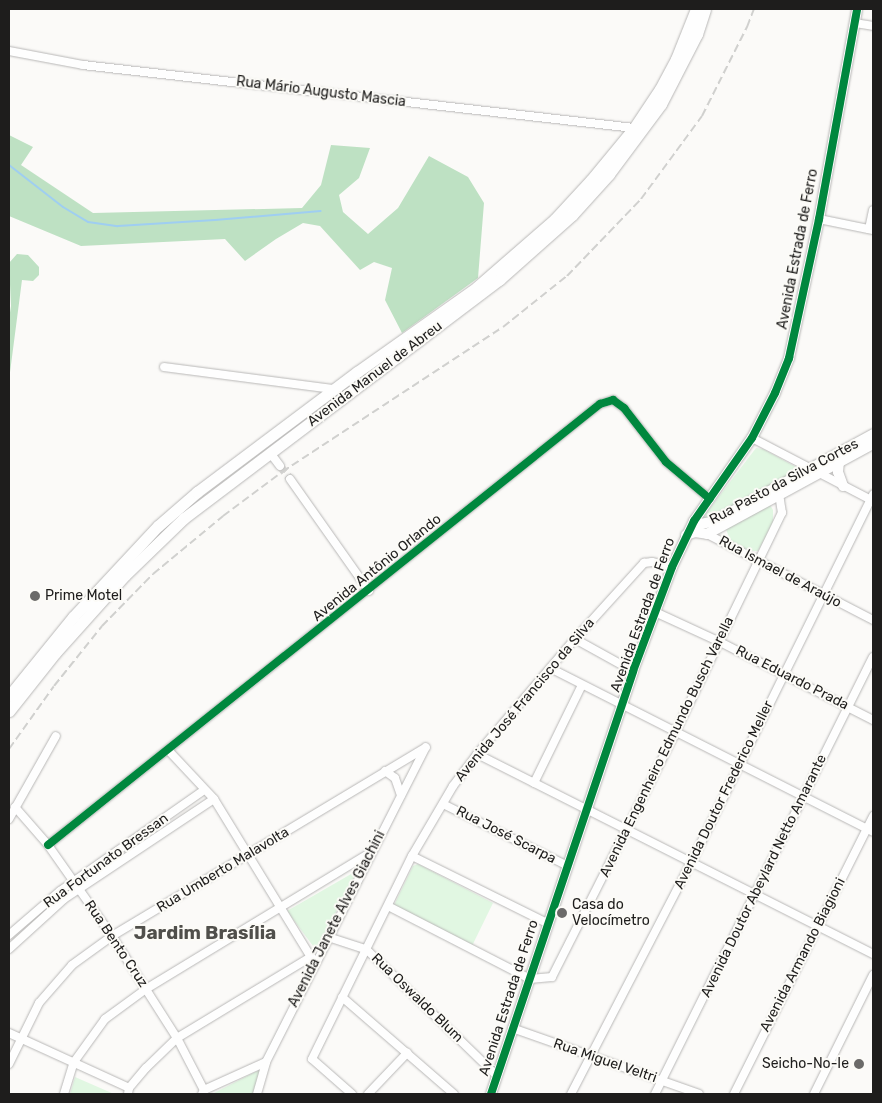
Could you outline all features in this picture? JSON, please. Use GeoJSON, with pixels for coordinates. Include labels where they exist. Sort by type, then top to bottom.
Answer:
{"type":"FeatureCollection","features":[{"type":"Feature","properties":{"kind":"main road","name":"Avenida Manuel de Abreu"},"geometry":{"type":"LineString","coordinates":[[9,696],[73,617],[158,526],[197,492],[333,389],[477,287],[514,256],[567,206],[634,128],[672,66],[696,9]]}},
{"type":"Feature","properties":{"kind":"main road","name":"Avenida Manuel de Abreu"},"geometry":{"type":"LineString","coordinates":[[9,711],[55,653],[153,546],[184,518],[272,454],[348,393],[499,280],[572,215],[609,174],[661,104],[697,34],[705,9]]}},
{"type":"Feature","properties":{"kind":"street","name":"Avenida Estrada de Ferro"},"geometry":{"type":"LineString","coordinates":[[491,1094],[633,671],[672,567],[694,521],[752,438],[775,393],[789,358],[818,219],[857,9]]}},
{"type":"Feature","properties":{"kind":"street"},"geometry":{"type":"LineString","coordinates":[[855,23],[873,26]]}},
{"type":"Feature","properties":{"kind":"street","name":"Rua Mário Augusto Mascia"},"geometry":{"type":"LineString","coordinates":[[9,51],[83,65],[634,128]]}},
{"type":"Feature","properties":{"kind":"street"},"geometry":{"type":"LineString","coordinates":[[818,219],[871,229],[873,210]]}},
{"type":"Feature","properties":{"kind":"street"},"geometry":{"type":"LineString","coordinates":[[164,368],[333,389]]}},
{"type":"Feature","properties":{"kind":"street","name":"Avenida Antônio Orlando"},"geometry":{"type":"LineString","coordinates":[[48,845],[369,591],[600,404],[613,400],[624,408],[666,462],[710,499]]}},
{"type":"Feature","properties":{"kind":"street","name":"Rua Pasto da Silva Cortes"},"geometry":{"type":"LineString","coordinates":[[694,521],[700,524],[715,521],[814,470],[873,434]]}},
{"type":"Feature","properties":{"kind":"street"},"geometry":{"type":"LineString","coordinates":[[752,438],[843,486],[872,498]]}},
{"type":"Feature","properties":{"kind":"street","name":"Rua Pasto da Silva Cortes"},"geometry":{"type":"LineString","coordinates":[[707,534],[779,495],[814,470],[839,462],[873,444]]}},
{"type":"Feature","properties":{"kind":"street"},"geometry":{"type":"LineString","coordinates":[[272,454],[280,466]]}},
{"type":"Feature","properties":{"kind":"street"},"geometry":{"type":"LineString","coordinates":[[839,462],[839,476],[843,486]]}},
{"type":"Feature","properties":{"kind":"street"},"geometry":{"type":"LineString","coordinates":[[290,479],[369,591]]}},
{"type":"Feature","properties":{"kind":"street","name":"Avenida Engenheiro Edmundo Busch Varella"},"geometry":{"type":"LineString","coordinates":[[530,979],[552,977],[676,733],[782,512],[779,495]]}},
{"type":"Feature","properties":{"kind":"street","name":"Avenida Doutor Frederico Meller"},"geometry":{"type":"LineString","coordinates":[[571,1094],[692,861],[872,498]]}},
{"type":"Feature","properties":{"kind":"street","name":"Rua Ismael de Araújo"},"geometry":{"type":"LineString","coordinates":[[686,535],[696,532],[707,534],[873,620]]}},
{"type":"Feature","properties":{"kind":"street","name":"Avenida José Francisco da Silva"},"geometry":{"type":"LineString","coordinates":[[352,1094],[312,1059],[412,856],[453,786],[477,754],[550,668],[644,563],[652,562],[672,567]]}},
{"type":"Feature","properties":{"kind":"street","name":"Rua Eduardo Prada"},"geometry":{"type":"LineString","coordinates":[[655,612],[720,642],[873,720]]}},
{"type":"Feature","properties":{"kind":"street"},"geometry":{"type":"LineString","coordinates":[[575,639],[633,671]]}},
{"type":"Feature","properties":{"kind":"street","name":"Avenida Doutor Abeylard Netto Amarante"},"geometry":{"type":"LineString","coordinates":[[655,1094],[756,895],[873,657]]}},
{"type":"Feature","properties":{"kind":"street"},"geometry":{"type":"LineString","coordinates":[[550,668],[870,831]]}},
{"type":"Feature","properties":{"kind":"street"},"geometry":{"type":"LineString","coordinates":[[534,783],[582,685]]}},
{"type":"Feature","properties":{"kind":"street"},"geometry":{"type":"LineString","coordinates":[[9,819],[56,736]]}},
{"type":"Feature","properties":{"kind":"street","name":"Rua Umberto Malavolta"},"geometry":{"type":"LineString","coordinates":[[9,1064],[20,1038],[39,1003],[72,965],[112,936],[426,748]]}},
{"type":"Feature","properties":{"kind":"street","name":"Avenida Janete Alves Giachini"},"geometry":{"type":"LineString","coordinates":[[257,1094],[266,1062],[314,959],[328,937],[426,748]]}},
{"type":"Feature","properties":{"kind":"street"},"geometry":{"type":"LineString","coordinates":[[9,1033],[74,1062],[128,1091],[177,1038],[314,959],[214,799],[168,750]]}},
{"type":"Feature","properties":{"kind":"street"},"geometry":{"type":"LineString","coordinates":[[477,754],[627,828],[873,954]]}},
{"type":"Feature","properties":{"kind":"street"},"geometry":{"type":"LineString","coordinates":[[386,771],[395,778],[401,795]]}},
{"type":"Feature","properties":{"kind":"street","name":"Rua Fortunato Bressan"},"geometry":{"type":"LineString","coordinates":[[9,935],[73,882],[204,790]]}},
{"type":"Feature","properties":{"kind":"street","name":"Rua Fortunato Bressan"},"geometry":{"type":"LineString","coordinates":[[9,949],[64,899],[214,799]]}},
{"type":"Feature","properties":{"kind":"street","name":"Rua José Scarpa"},"geometry":{"type":"LineString","coordinates":[[443,804],[568,866]]}},
{"type":"Feature","properties":{"kind":"street","name":"Rua Bento Cruz"},"geometry":{"type":"LineString","coordinates":[[15,807],[48,845],[112,936],[177,1038],[203,1092]]}},
{"type":"Feature","properties":{"kind":"street","name":"Avenida Armando Biagioni"},"geometry":{"type":"LineString","coordinates":[[734,1094],[817,926],[870,831],[873,816]]}},
{"type":"Feature","properties":{"kind":"street"},"geometry":{"type":"LineString","coordinates":[[64,1094],[74,1062],[105,1019],[146,989],[371,852]]}},
{"type":"Feature","properties":{"kind":"street"},"geometry":{"type":"LineString","coordinates":[[412,856],[547,923]]}},
{"type":"Feature","properties":{"kind":"street"},"geometry":{"type":"LineString","coordinates":[[388,906],[530,979]]}},
{"type":"Feature","properties":{"kind":"street","name":"Rua Oswaldo Blum"},"geometry":{"type":"LineString","coordinates":[[328,937],[366,948],[496,1075]]}},
{"type":"Feature","properties":{"kind":"street"},"geometry":{"type":"LineString","coordinates":[[814,1094],[873,975]]}},
{"type":"Feature","properties":{"kind":"street"},"geometry":{"type":"LineString","coordinates":[[342,997],[454,1094]]}},
{"type":"Feature","properties":{"kind":"street","name":"Rua Miguel Veltri"},"geometry":{"type":"LineString","coordinates":[[512,1028],[698,1094]]}},
{"type":"Feature","properties":{"kind":"street"},"geometry":{"type":"LineString","coordinates":[[368,1094],[407,1053]]}},
{"type":"Feature","properties":{"kind":"street"},"geometry":{"type":"LineString","coordinates":[[203,1092],[266,1062]]}},
{"type":"Feature","properties":{"kind":"green space"},"geometry":{"type":"Polygon","coordinates":[[[9,135],[33,147],[21,165],[93,213],[302,208],[321,185],[331,145],[370,148],[359,178],[339,195],[343,212],[368,234],[398,208],[429,156],[468,177],[484,203],[478,278],[402,333],[385,300],[392,268],[374,262],[360,270],[320,226],[303,223],[245,261],[225,239],[81,246],[9,216],[9,135]]]}},
{"type":"Feature","properties":{"kind":"green space"},"geometry":{"type":"Polygon","coordinates":[[[17,254],[28,255],[39,267],[39,275],[33,281],[22,280],[9,380],[9,319],[11,306],[9,263],[17,254]]]}},
{"type":"Feature","properties":{"kind":"green space"},"geometry":{"type":"Polygon","coordinates":[[[756,448],[763,449],[798,468],[796,472],[705,520],[704,516],[756,448]]]}},
{"type":"Feature","properties":{"kind":"green space"},"geometry":{"type":"Polygon","coordinates":[[[770,505],[773,510],[773,523],[758,551],[750,551],[730,540],[726,529],[770,505]]]}},
{"type":"Feature","properties":{"kind":"green space"},"geometry":{"type":"Polygon","coordinates":[[[418,864],[493,903],[471,948],[394,905],[413,866],[418,864]]]}},
{"type":"Feature","properties":{"kind":"green space"},"geometry":{"type":"Polygon","coordinates":[[[358,870],[316,950],[287,911],[358,870]]]}},
{"type":"Feature","properties":{"kind":"green space"},"geometry":{"type":"Polygon","coordinates":[[[261,1069],[254,1094],[212,1094],[261,1069]]]}},
{"type":"Feature","properties":{"kind":"green space"},"geometry":{"type":"Polygon","coordinates":[[[75,1077],[114,1094],[70,1094],[75,1077]]]}},
{"type":"Feature","properties":{"kind":"waterway"},"geometry":{"type":"LineString","coordinates":[[9,165],[63,207],[88,222],[118,226],[321,211]]}},
{"type":"Feature","properties":{"kind":"tunnel"},"geometry":{"type":"LineString","coordinates":[[280,466],[290,479]]}},
{"type":"Feature","properties":{"kind":"railway"},"geometry":{"type":"LineString","coordinates":[[9,749],[54,686],[102,626],[153,574],[223,516],[282,472],[503,327],[567,276],[641,199],[702,116],[747,27],[754,9]]}},
{"type":"Feature","properties":{"kind":"cycle path"},"geometry":{"type":"LineString","coordinates":[[491,1094],[633,671],[672,567],[694,521],[752,438],[775,393],[789,358],[819,219],[857,9]]}},
{"type":"Feature","properties":{"kind":"cycle path"},"geometry":{"type":"LineString","coordinates":[[48,845],[600,404],[613,400],[624,408],[666,462],[710,499]]}},
{"type":"Feature","properties":{"kind":"place","name":"Prime Motel"},"geometry":{"type":"Point","coordinates":[35,596]}},
{"type":"Feature","properties":{"kind":"place","name":"Casa do Velocímetro"},"geometry":{"type":"Point","coordinates":[562,913]}},
{"type":"Feature","properties":{"kind":"place","name":"Seicho-No-Ie"},"geometry":{"type":"Point","coordinates":[859,1064]}},
{"type":"Feature","properties":{"kind":"district","name":"Jardim Brasília"},"geometry":{"type":"Point","coordinates":[205,933]}}]}
